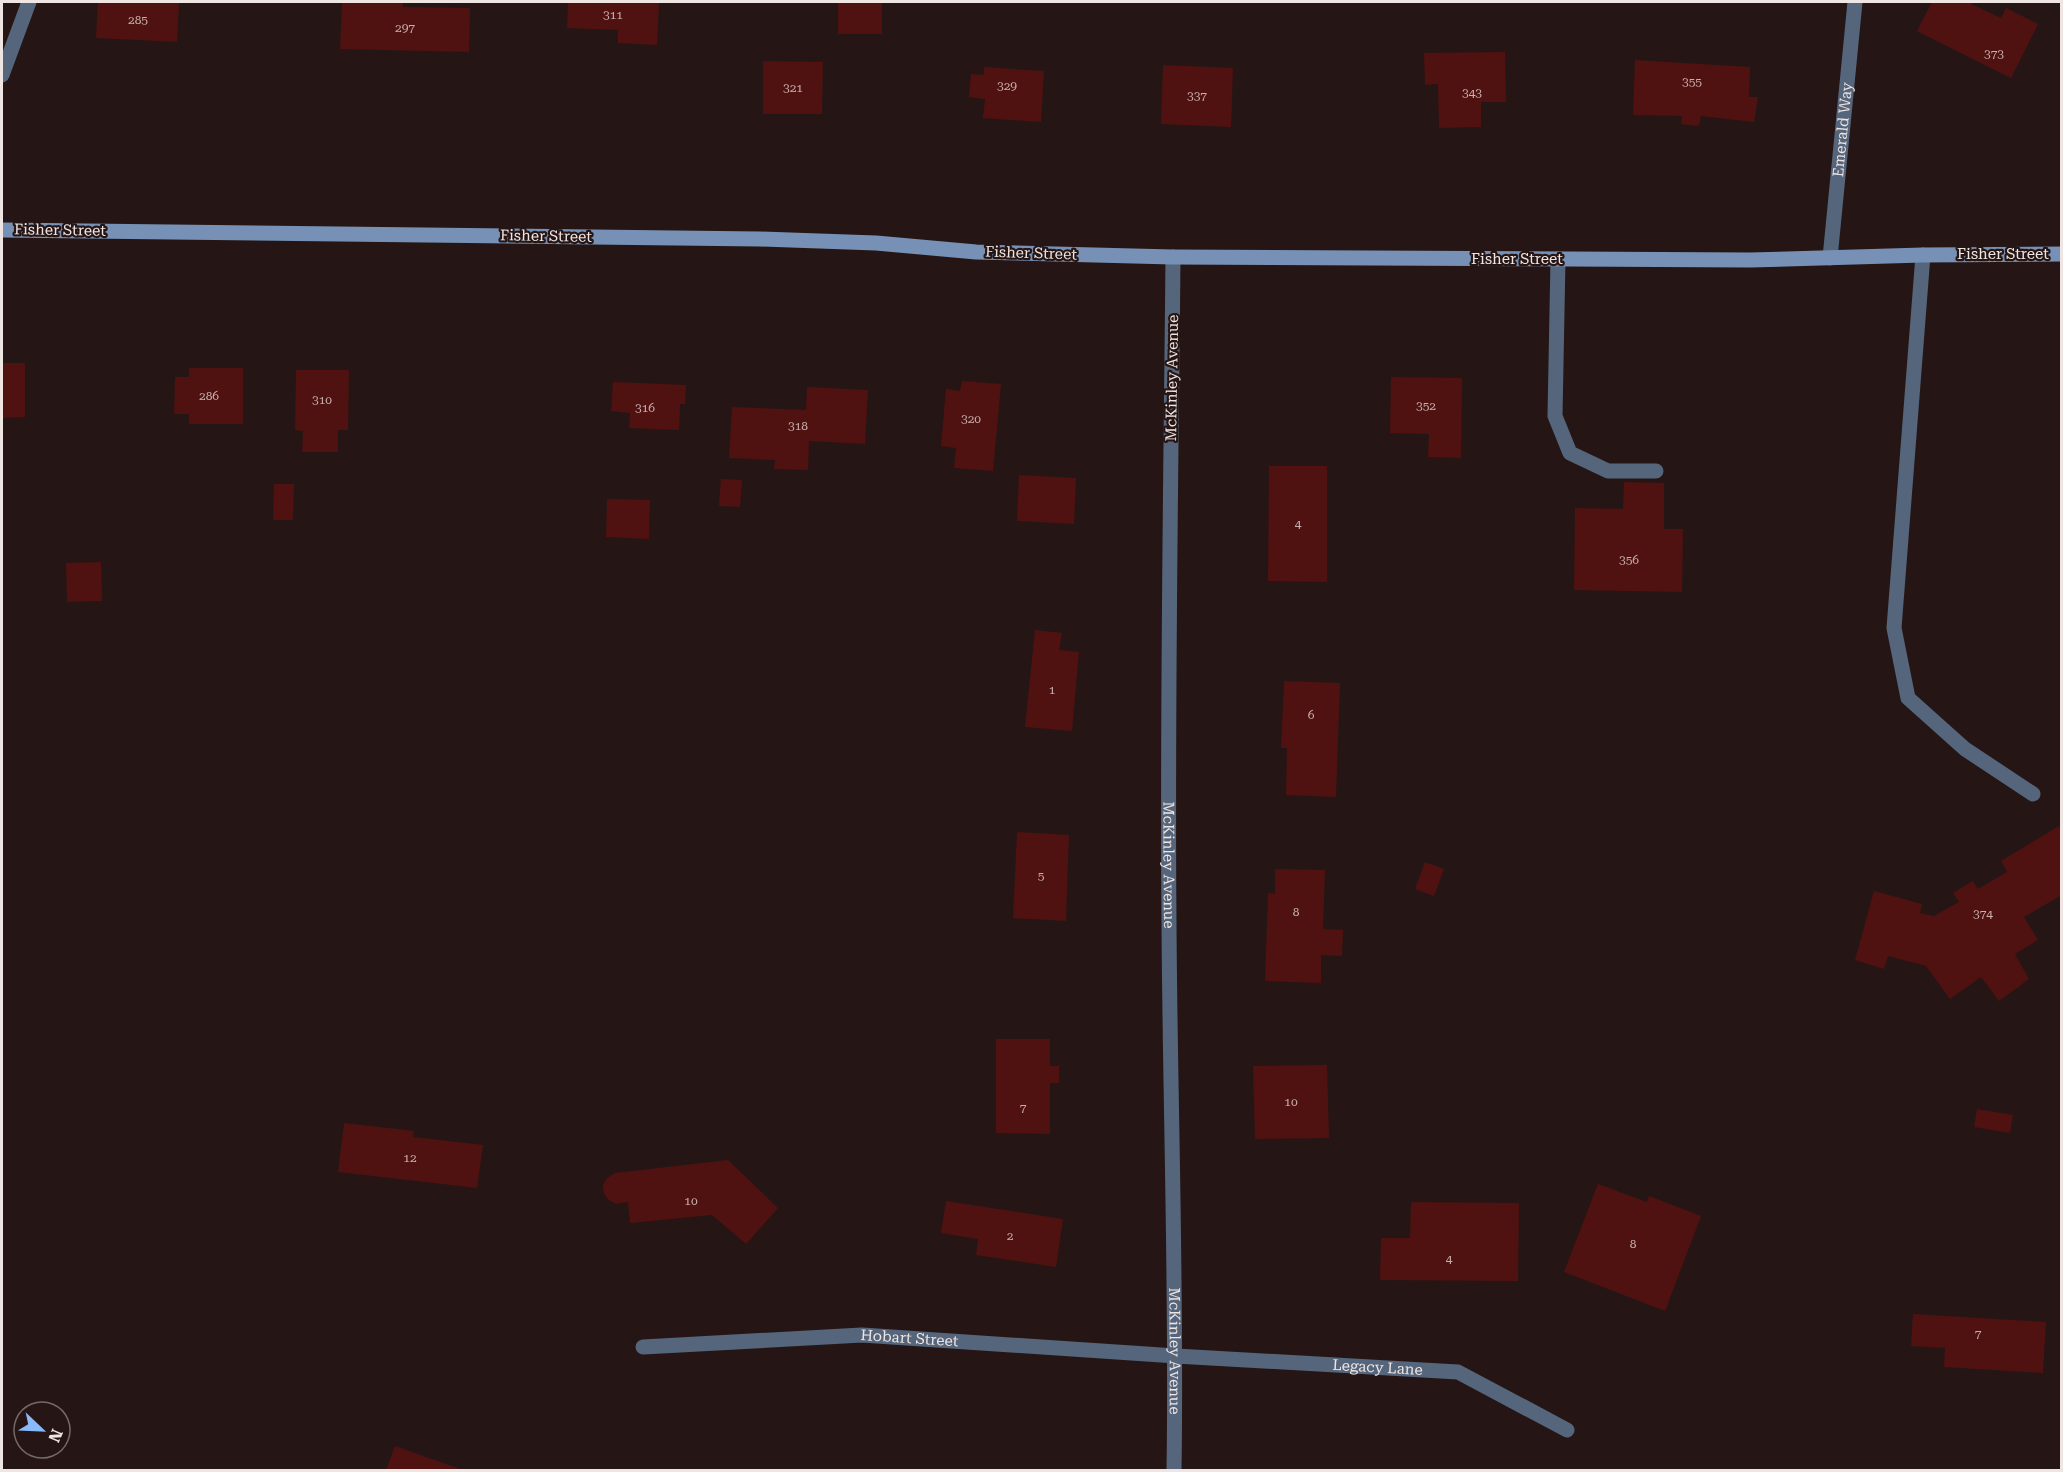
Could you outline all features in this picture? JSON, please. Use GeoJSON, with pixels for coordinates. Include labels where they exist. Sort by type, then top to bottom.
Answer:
{"type":"FeatureCollection","features":[{"type":"Feature","properties":{"kind":"main road","name":"Fisher Street"},"geometry":{"type":"LineString","coordinates":[[2,230],[760,239],[876,243],[976,252],[1173,258],[1750,260],[2061,254]]}},
{"type":"Feature","properties":{"kind":"street"},"geometry":{"type":"LineString","coordinates":[[2,75],[29,2]]}},
{"type":"Feature","properties":{"kind":"street","name":"Emerald Way"},"geometry":{"type":"LineString","coordinates":[[1830,258],[1854,2]]}},
{"type":"Feature","properties":{"kind":"street"},"geometry":{"type":"LineString","coordinates":[[1923,255],[1894,628],[1908,698],[1965,749],[2033,794]]}},
{"type":"Feature","properties":{"kind":"street","name":"McKinley Avenue"},"geometry":{"type":"LineString","coordinates":[[1173,258],[1168,740],[1170,1039],[1176,1356],[1174,1470]]}},
{"type":"Feature","properties":{"kind":"street"},"geometry":{"type":"LineString","coordinates":[[1558,259],[1555,416],[1570,453],[1608,471],[1656,471]]}},
{"type":"Feature","properties":{"kind":"street","name":"Hobart Street"},"geometry":{"type":"LineString","coordinates":[[643,1347],[862,1335],[1176,1356]]}},
{"type":"Feature","properties":{"kind":"street","name":"Legacy Lane"},"geometry":{"type":"LineString","coordinates":[[1176,1356],[1458,1372],[1567,1430]]}},
{"type":"Feature","properties":{"kind":"building"},"geometry":{"type":"Polygon","coordinates":[[[98,2],[179,2],[177,42],[96,38],[98,2]]]}},
{"type":"Feature","properties":{"kind":"building"},"geometry":{"type":"Polygon","coordinates":[[[342,2],[403,2],[403,7],[470,8],[469,52],[340,49],[342,2]]]}},
{"type":"Feature","properties":{"kind":"building"},"geometry":{"type":"Polygon","coordinates":[[[568,2],[659,2],[657,45],[618,43],[618,30],[567,28],[568,2]]]}},
{"type":"Feature","properties":{"kind":"building"},"geometry":{"type":"Polygon","coordinates":[[[838,2],[882,2],[882,34],[838,34],[838,2]]]}},
{"type":"Feature","properties":{"kind":"building"},"geometry":{"type":"Polygon","coordinates":[[[1932,2],[1972,2],[1971,4],[2001,18],[2006,8],[2038,24],[2011,78],[1917,31],[1932,2]]]}},
{"type":"Feature","properties":{"kind":"building"},"geometry":{"type":"Polygon","coordinates":[[[1505,52],[1506,102],[1481,102],[1481,127],[1439,128],[1438,84],[1425,85],[1424,53],[1505,52]]]}},
{"type":"Feature","properties":{"kind":"building"},"geometry":{"type":"Polygon","coordinates":[[[1635,60],[1750,67],[1749,97],[1758,97],[1754,122],[1701,116],[1699,126],[1681,124],[1682,116],[1633,115],[1635,60]]]}},
{"type":"Feature","properties":{"kind":"building"},"geometry":{"type":"Polygon","coordinates":[[[763,61],[823,62],[822,114],[763,114],[763,61]]]}},
{"type":"Feature","properties":{"kind":"building"},"geometry":{"type":"Polygon","coordinates":[[[1163,65],[1233,68],[1231,127],[1161,124],[1163,65]]]}},
{"type":"Feature","properties":{"kind":"building"},"geometry":{"type":"Polygon","coordinates":[[[984,67],[1044,71],[1041,122],[983,118],[985,99],[969,97],[971,74],[984,75],[984,67]]]}},
{"type":"Feature","properties":{"kind":"building"},"geometry":{"type":"Polygon","coordinates":[[[2,363],[25,363],[25,417],[2,418],[2,363]]]}},
{"type":"Feature","properties":{"kind":"building"},"geometry":{"type":"Polygon","coordinates":[[[189,368],[243,368],[243,424],[189,424],[189,414],[174,414],[175,377],[189,377],[189,368]]]}},
{"type":"Feature","properties":{"kind":"building"},"geometry":{"type":"Polygon","coordinates":[[[296,370],[349,370],[348,430],[338,430],[338,452],[302,452],[303,431],[295,430],[296,370]]]}},
{"type":"Feature","properties":{"kind":"building"},"geometry":{"type":"Polygon","coordinates":[[[1391,377],[1462,378],[1461,458],[1428,457],[1429,434],[1390,433],[1391,377]]]}},
{"type":"Feature","properties":{"kind":"building"},"geometry":{"type":"Polygon","coordinates":[[[962,381],[1001,384],[993,471],[954,468],[956,448],[941,446],[946,389],[960,391],[962,381]]]}},
{"type":"Feature","properties":{"kind":"building"},"geometry":{"type":"Polygon","coordinates":[[[613,382],[686,385],[685,404],[680,404],[679,430],[629,428],[630,413],[611,411],[613,382]]]}},
{"type":"Feature","properties":{"kind":"building"},"geometry":{"type":"Polygon","coordinates":[[[807,387],[868,390],[865,444],[809,441],[808,470],[774,469],[775,460],[729,458],[732,407],[806,410],[807,387]]]}},
{"type":"Feature","properties":{"kind":"building"},"geometry":{"type":"Polygon","coordinates":[[[1269,466],[1327,466],[1327,582],[1268,581],[1269,466]]]}},
{"type":"Feature","properties":{"kind":"building"},"geometry":{"type":"Polygon","coordinates":[[[1019,475],[1076,478],[1074,524],[1017,521],[1019,475]]]}},
{"type":"Feature","properties":{"kind":"building"},"geometry":{"type":"Polygon","coordinates":[[[721,479],[742,480],[740,507],[719,506],[721,479]]]}},
{"type":"Feature","properties":{"kind":"building"},"geometry":{"type":"Polygon","coordinates":[[[1624,482],[1664,483],[1664,529],[1683,529],[1682,592],[1574,590],[1575,508],[1623,509],[1624,482]]]}},
{"type":"Feature","properties":{"kind":"building"},"geometry":{"type":"Polygon","coordinates":[[[274,484],[294,484],[293,520],[273,520],[274,484]]]}},
{"type":"Feature","properties":{"kind":"building"},"geometry":{"type":"Polygon","coordinates":[[[607,499],[650,500],[649,539],[606,537],[607,499]]]}},
{"type":"Feature","properties":{"kind":"building"},"geometry":{"type":"Polygon","coordinates":[[[101,562],[102,601],[67,602],[66,563],[101,562]]]}},
{"type":"Feature","properties":{"kind":"building"},"geometry":{"type":"Polygon","coordinates":[[[1035,630],[1062,633],[1059,650],[1079,652],[1072,731],[1025,727],[1035,630]]]}},
{"type":"Feature","properties":{"kind":"building"},"geometry":{"type":"Polygon","coordinates":[[[1284,681],[1340,683],[1336,797],[1286,795],[1287,748],[1281,748],[1284,681]]]}},
{"type":"Feature","properties":{"kind":"building"},"geometry":{"type":"Polygon","coordinates":[[[2059,826],[2062,831],[2062,895],[2024,917],[2038,940],[2015,954],[2029,979],[1999,1001],[1981,977],[1950,999],[1926,966],[1888,956],[1884,969],[1855,960],[1874,891],[1922,904],[1920,913],[1934,916],[1959,902],[1953,893],[1973,881],[1978,889],[2007,872],[2001,861],[2059,826]]]}},
{"type":"Feature","properties":{"kind":"building"},"geometry":{"type":"Polygon","coordinates":[[[1017,832],[1069,835],[1066,921],[1013,918],[1017,832]]]}},
{"type":"Feature","properties":{"kind":"building"},"geometry":{"type":"Polygon","coordinates":[[[1425,862],[1444,869],[1434,896],[1415,889],[1425,862]]]}},
{"type":"Feature","properties":{"kind":"building"},"geometry":{"type":"Polygon","coordinates":[[[1275,869],[1325,870],[1323,929],[1343,930],[1342,956],[1321,955],[1321,983],[1265,981],[1268,893],[1275,894],[1275,869]]]}},
{"type":"Feature","properties":{"kind":"building"},"geometry":{"type":"Polygon","coordinates":[[[996,1039],[1050,1039],[1050,1066],[1059,1066],[1059,1083],[1050,1083],[1050,1134],[996,1133],[996,1039]]]}},
{"type":"Feature","properties":{"kind":"building"},"geometry":{"type":"Polygon","coordinates":[[[1327,1065],[1329,1138],[1255,1139],[1253,1066],[1327,1065]]]}},
{"type":"Feature","properties":{"kind":"building"},"geometry":{"type":"Polygon","coordinates":[[[1977,1109],[2013,1115],[2010,1133],[1974,1127],[1977,1109]]]}},
{"type":"Feature","properties":{"kind":"building"},"geometry":{"type":"Polygon","coordinates":[[[344,1123],[414,1131],[413,1137],[483,1145],[477,1188],[338,1172],[344,1123]]]}},
{"type":"Feature","properties":{"kind":"building"},"geometry":{"type":"Polygon","coordinates":[[[728,1160],[778,1208],[746,1244],[712,1215],[630,1223],[628,1202],[616,1204],[604,1194],[603,1185],[607,1178],[615,1173],[728,1160]]]}},
{"type":"Feature","properties":{"kind":"building"},"geometry":{"type":"Polygon","coordinates":[[[1598,1184],[1647,1202],[1649,1196],[1701,1216],[1665,1311],[1564,1272],[1598,1184]]]}},
{"type":"Feature","properties":{"kind":"building"},"geometry":{"type":"Polygon","coordinates":[[[946,1201],[1063,1219],[1056,1267],[976,1255],[978,1239],[941,1233],[946,1201]]]}},
{"type":"Feature","properties":{"kind":"building"},"geometry":{"type":"Polygon","coordinates":[[[1411,1202],[1519,1203],[1518,1281],[1380,1280],[1381,1238],[1410,1238],[1411,1202]]]}},
{"type":"Feature","properties":{"kind":"building"},"geometry":{"type":"Polygon","coordinates":[[[1913,1314],[2046,1322],[2043,1373],[1944,1367],[1945,1348],[1911,1346],[1913,1314]]]}},
{"type":"Feature","properties":{"kind":"building"},"geometry":{"type":"Polygon","coordinates":[[[395,1446],[463,1470],[386,1470],[395,1446]]]}}]}
